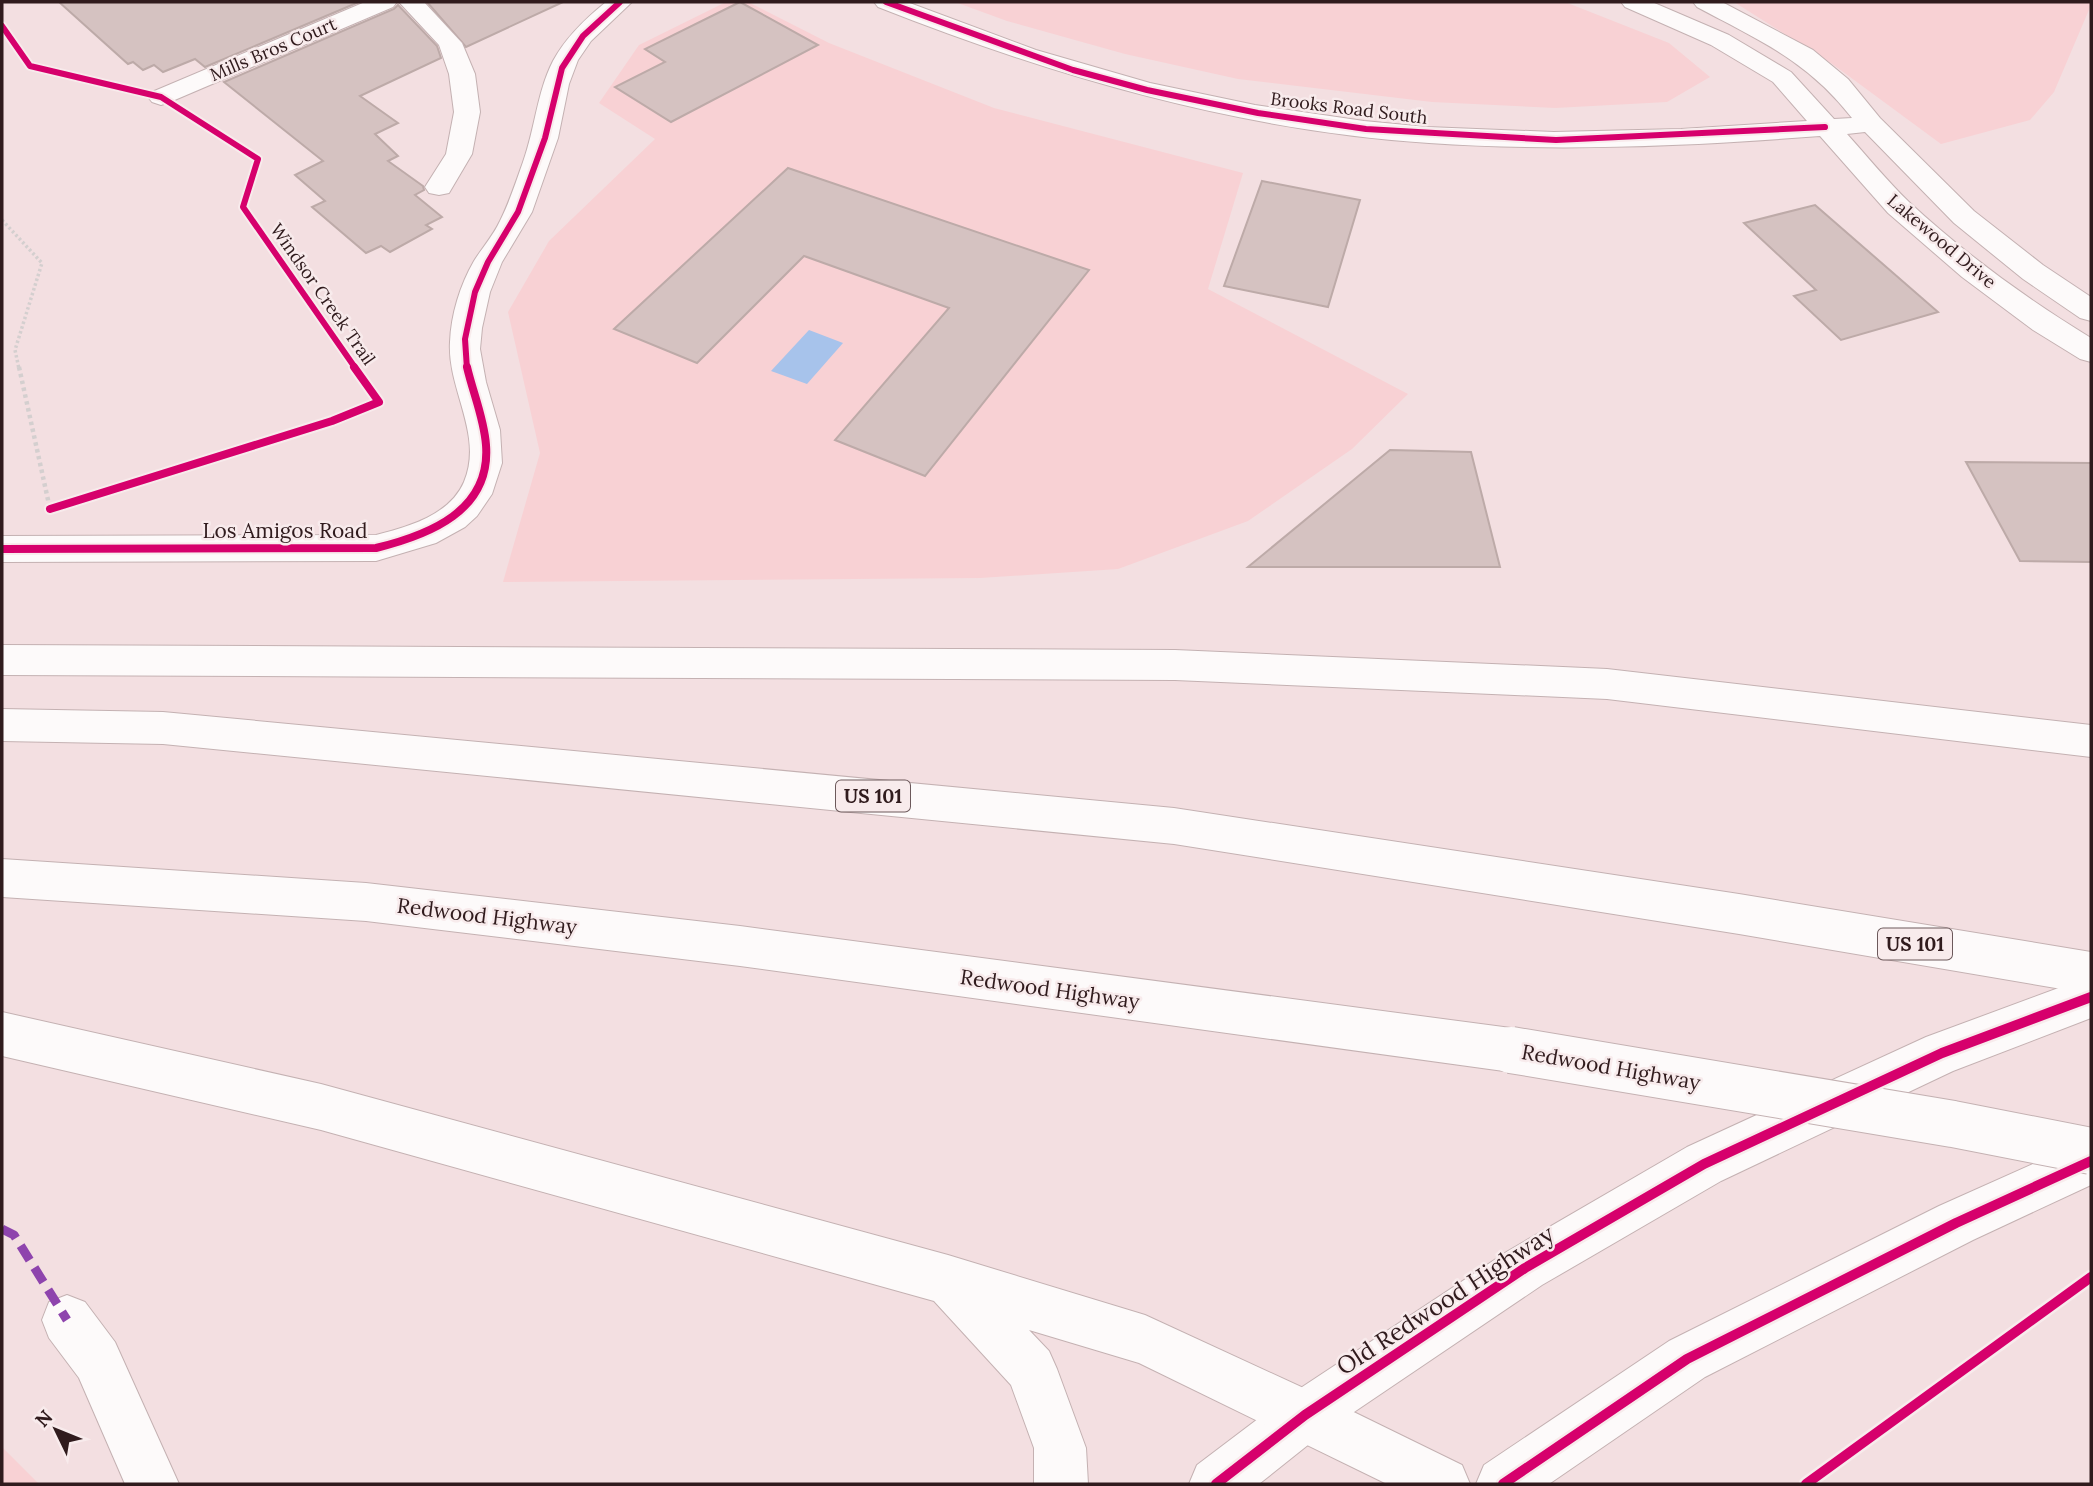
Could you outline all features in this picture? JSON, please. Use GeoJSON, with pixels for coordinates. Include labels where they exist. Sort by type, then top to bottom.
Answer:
{"type":"FeatureCollection","features":[{"type":"Feature","properties":{"kind":"main road","name":"Mills Bros Court"},"geometry":{"type":"LineString","coordinates":[[161,97],[385,2]]}},
{"type":"Feature","properties":{"kind":"main road"},"geometry":{"type":"LineString","coordinates":[[411,2],[450,43],[462,74],[467,112],[459,155],[439,187]]}},
{"type":"Feature","properties":{"kind":"main road","name":"Los Amigos Road"},"geometry":{"type":"LineString","coordinates":[[2,549],[376,548],[418,538],[450,520],[472,501],[483,478],[488,449],[464,349],[471,306],[486,265],[517,216],[548,127],[554,91],[566,59],[603,15],[620,2]]}},
{"type":"Feature","properties":{"kind":"main road","name":"Brooks Road South"},"geometry":{"type":"LineString","coordinates":[[886,2],[1073,69],[1147,90],[1258,113],[1366,130],[1556,140],[1871,124]]}},
{"type":"Feature","properties":{"kind":"main road","name":"Lakewood Drive"},"geometry":{"type":"LineString","coordinates":[[1633,2],[1720,40],[1782,77],[1898,207],[1972,270],[2044,323],[2091,352]]}},
{"type":"Feature","properties":{"kind":"main road","name":"Lakewood Drive"},"geometry":{"type":"LineString","coordinates":[[1705,2],[1804,55],[1839,84],[1871,124],[1964,217],[2034,272],[2091,311]]}},
{"type":"Feature","properties":{"kind":"main road"},"geometry":{"type":"LineString","coordinates":[[2,660],[1189,665],[1607,684],[2091,741]]}},
{"type":"Feature","properties":{"kind":"main road","name":"US 101"},"geometry":{"type":"LineString","coordinates":[[2,725],[163,728],[1174,826],[1739,914],[2091,974]]}},
{"type":"Feature","properties":{"kind":"main road","name":"Redwood Highway"},"geometry":{"type":"LineString","coordinates":[[2,877],[366,902],[740,946],[1511,1050],[1953,1124],[2091,1151]]}},
{"type":"Feature","properties":{"kind":"main road","name":"Old Redwood Highway"},"geometry":{"type":"LineString","coordinates":[[1216,1484],[1305,1415],[1525,1268],[1704,1164],[1942,1053],[2091,997]]}},
{"type":"Feature","properties":{"kind":"main road"},"geometry":{"type":"LineString","coordinates":[[2,1034],[321,1107],[948,1280],[1145,1340],[1443,1484]]}},
{"type":"Feature","properties":{"kind":"main road"},"geometry":{"type":"LineString","coordinates":[[1503,1484],[1687,1359],[1956,1223],[2091,1161]]}},
{"type":"Feature","properties":{"kind":"main road"},"geometry":{"type":"LineString","coordinates":[[948,1280],[1031,1369],[1060,1448],[1061,1484]]}},
{"type":"Feature","properties":{"kind":"main road"},"geometry":{"type":"LineString","coordinates":[[67,1320],[97,1360],[152,1484]]}},
{"type":"Feature","properties":{"kind":"path"},"geometry":{"type":"LineString","coordinates":[[2,220],[42,263],[15,350],[50,509],[63,505]]}},
{"type":"Feature","properties":{"kind":"shaded area"},"geometry":{"type":"Polygon","coordinates":[[[726,2],[748,2],[829,43],[994,108],[1243,173],[1208,289],[1408,394],[1352,449],[1248,521],[1118,569],[980,578],[503,582],[540,453],[508,312],[549,241],[655,139],[599,103],[639,45],[726,2]]]}},
{"type":"Feature","properties":{"kind":"shaded area"},"geometry":{"type":"Polygon","coordinates":[[[955,2],[1565,2],[1669,43],[1710,77],[1667,102],[1555,108],[1432,102],[1238,79],[1125,54],[1007,21],[955,2]]]}},
{"type":"Feature","properties":{"kind":"shaded area"},"geometry":{"type":"Polygon","coordinates":[[[1734,2],[2091,2],[2091,5],[2054,92],[2030,120],[1941,144],[1831,63],[1734,2]]]}},
{"type":"Feature","properties":{"kind":"shaded area"},"geometry":{"type":"Polygon","coordinates":[[[2,1447],[39,1484],[2,1484],[2,1447]]]}},
{"type":"Feature","properties":{"kind":"water"},"geometry":{"type":"Polygon","coordinates":[[[809,330],[843,343],[807,384],[771,371],[809,330]]]}},
{"type":"Feature","properties":{"kind":"building"},"geometry":{"type":"Polygon","coordinates":[[[59,2],[359,2],[205,67],[195,59],[163,72],[154,65],[143,70],[133,62],[128,64],[59,2]]]}},
{"type":"Feature","properties":{"kind":"building"},"geometry":{"type":"Polygon","coordinates":[[[427,2],[563,2],[466,47],[427,2]]]}},
{"type":"Feature","properties":{"kind":"building"},"geometry":{"type":"Polygon","coordinates":[[[740,2],[818,45],[671,122],[615,87],[665,62],[645,49],[740,2]]]}},
{"type":"Feature","properties":{"kind":"building"},"geometry":{"type":"Polygon","coordinates":[[[398,5],[437,46],[441,58],[360,96],[398,123],[375,134],[398,156],[388,161],[423,186],[424,190],[415,195],[442,217],[426,225],[432,229],[390,252],[381,246],[366,253],[312,207],[325,201],[295,175],[323,161],[224,82],[398,5]]]}},
{"type":"Feature","properties":{"kind":"building"},"geometry":{"type":"Polygon","coordinates":[[[788,168],[1089,270],[925,476],[835,440],[949,308],[804,256],[697,363],[614,329],[788,168]]]}},
{"type":"Feature","properties":{"kind":"building"},"geometry":{"type":"Polygon","coordinates":[[[1262,181],[1360,200],[1328,307],[1224,286],[1262,181]]]}},
{"type":"Feature","properties":{"kind":"building"},"geometry":{"type":"Polygon","coordinates":[[[1815,205],[1938,312],[1841,340],[1794,296],[1816,290],[1744,223],[1815,205]]]}},
{"type":"Feature","properties":{"kind":"building"},"geometry":{"type":"Polygon","coordinates":[[[1390,450],[1471,452],[1500,567],[1248,567],[1390,450]]]}},
{"type":"Feature","properties":{"kind":"building"},"geometry":{"type":"Polygon","coordinates":[[[1966,462],[2091,463],[2091,562],[2020,561],[1966,462]]]}},
{"type":"Feature","properties":{"kind":"marked path"},"geometry":{"type":"LineString","coordinates":[[2,1229],[14,1235],[67,1320]]}},
{"type":"Feature","properties":{"kind":"cycle path"},"geometry":{"type":"LineString","coordinates":[[2,549],[376,548],[424,534],[453,518],[475,494],[486,463],[484,430],[470,382],[465,349],[466,328],[475,292],[488,262],[518,212],[545,138],[562,68],[583,36],[620,2]]}},
{"type":"Feature","properties":{"kind":"cycle path"},"geometry":{"type":"LineString","coordinates":[[886,2],[1073,70],[1147,90],[1258,113],[1366,129],[1556,140],[1825,127]]}},
{"type":"Feature","properties":{"kind":"cycle path","name":"Windsor Creek Trail"},"geometry":{"type":"LineString","coordinates":[[2,26],[30,66],[161,97],[258,159],[243,207],[379,402],[332,421],[50,509]]}},
{"type":"Feature","properties":{"kind":"cycle path"},"geometry":{"type":"LineString","coordinates":[[1216,1484],[1305,1415],[1525,1268],[1704,1164],[1942,1053],[2091,997]]}},
{"type":"Feature","properties":{"kind":"cycle path"},"geometry":{"type":"LineString","coordinates":[[1503,1484],[1687,1359],[1956,1223],[2091,1161]]}},
{"type":"Feature","properties":{"kind":"cycle path"},"geometry":{"type":"LineString","coordinates":[[1806,1484],[2091,1277]]}}]}
